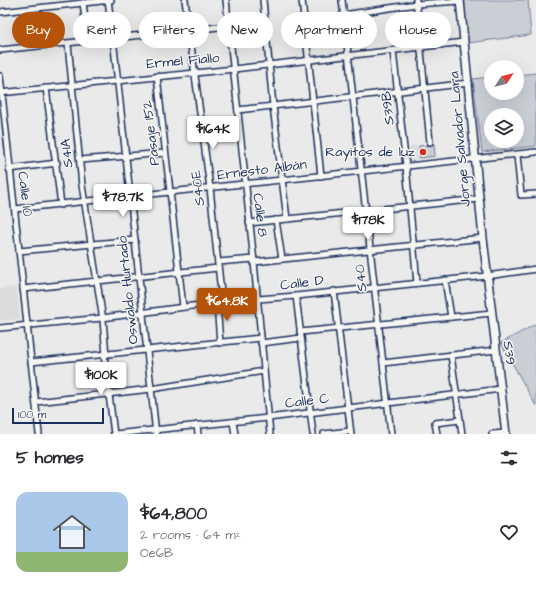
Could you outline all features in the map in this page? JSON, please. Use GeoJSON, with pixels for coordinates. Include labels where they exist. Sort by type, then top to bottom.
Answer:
{"type":"FeatureCollection","features":[{"type":"Feature","properties":{"kind":"street","name":"Oswaldo Hurtado"},"geometry":{"type":"LineString","coordinates":[[108,0],[110,12]]}},
{"type":"Feature","properties":{"kind":"street"},"geometry":{"type":"LineString","coordinates":[[0,12],[66,3],[111,0]]}},
{"type":"Feature","properties":{"kind":"street","name":"S40E"},"geometry":{"type":"LineString","coordinates":[[185,0],[187,12]]}},
{"type":"Feature","properties":{"kind":"street","name":"Calle 8"},"geometry":{"type":"LineString","coordinates":[[226,0],[227,12]]}},
{"type":"Feature","properties":{"kind":"street"},"geometry":{"type":"LineString","coordinates":[[262,0],[273,106],[288,219]]}},
{"type":"Feature","properties":{"kind":"street"},"geometry":{"type":"LineString","coordinates":[[302,0],[322,176]]}},
{"type":"Feature","properties":{"kind":"street","name":"S40"},"geometry":{"type":"LineString","coordinates":[[342,0],[343,12]]}},
{"type":"Feature","properties":{"kind":"street"},"geometry":{"type":"LineString","coordinates":[[360,12],[416,2],[460,0]]}},
{"type":"Feature","properties":{"kind":"street","name":"Jorge Salvador Lara"},"geometry":{"type":"LineString","coordinates":[[460,0],[487,276]]}},
{"type":"Feature","properties":{"kind":"street"},"geometry":{"type":"LineString","coordinates":[[416,2],[417,12]]}},
{"type":"Feature","properties":{"kind":"street"},"geometry":{"type":"LineString","coordinates":[[83,3],[84,12]]}},
{"type":"Feature","properties":{"kind":"street","name":"Ermel Fiallo"},"geometry":{"type":"LineString","coordinates":[[451,44],[464,42]]}},
{"type":"Feature","properties":{"kind":"street","name":"S41A"},"geometry":{"type":"LineString","coordinates":[[68,44],[85,202],[102,318],[109,394],[115,434]]}},
{"type":"Feature","properties":{"kind":"street"},"geometry":{"type":"LineString","coordinates":[[0,50],[73,44]]}},
{"type":"Feature","properties":{"kind":"street","name":"Oswaldo Hurtado"},"geometry":{"type":"LineString","coordinates":[[114,48],[129,197],[156,432]]}},
{"type":"Feature","properties":{"kind":"street","name":"S40E"},"geometry":{"type":"LineString","coordinates":[[192,48],[218,265],[220,343]]}},
{"type":"Feature","properties":{"kind":"street","name":"Calle 8"},"geometry":{"type":"LineString","coordinates":[[231,48],[244,184],[254,260],[256,300],[270,434]]}},
{"type":"Feature","properties":{"kind":"street","name":"S40"},"geometry":{"type":"LineString","coordinates":[[347,48],[390,434]]}},
{"type":"Feature","properties":{"kind":"street"},"geometry":{"type":"LineString","coordinates":[[419,48],[430,142]]}},
{"type":"Feature","properties":{"kind":"street","name":"Ermel Fiallo"},"geometry":{"type":"LineString","coordinates":[[1,92],[234,69],[419,48]]}},
{"type":"Feature","properties":{"kind":"street","name":"S39B"},"geometry":{"type":"LineString","coordinates":[[393,50],[399,92],[417,283]]}},
{"type":"Feature","properties":{"kind":"street","name":"Calle 10"},"geometry":{"type":"LineString","coordinates":[[0,76],[39,434]]}},
{"type":"Feature","properties":{"kind":"street","name":"Pasaje 152"},"geometry":{"type":"LineString","coordinates":[[157,76],[183,307]]}},
{"type":"Feature","properties":{"kind":"street"},"geometry":{"type":"LineString","coordinates":[[238,110],[469,83]]}},
{"type":"Feature","properties":{"kind":"street"},"geometry":{"type":"LineString","coordinates":[[46,88],[57,163],[61,205]]}},
{"type":"Feature","properties":{"kind":"street","name":"Ernesto Albán"},"geometry":{"type":"LineString","coordinates":[[15,209],[536,152]]}},
{"type":"Feature","properties":{"kind":"street"},"geometry":{"type":"LineString","coordinates":[[80,160],[165,153]]}},
{"type":"Feature","properties":{"kind":"street"},"geometry":{"type":"LineString","coordinates":[[517,154],[521,195],[536,194]]}},
{"type":"Feature","properties":{"kind":"street"},"geometry":{"type":"LineString","coordinates":[[9,169],[57,163]]}},
{"type":"Feature","properties":{"kind":"street"},"geometry":{"type":"LineString","coordinates":[[249,223],[479,199]]}},
{"type":"Feature","properties":{"kind":"street"},"geometry":{"type":"LineString","coordinates":[[276,220],[282,259]]}},
{"type":"Feature","properties":{"kind":"street"},"geometry":{"type":"LineString","coordinates":[[23,289],[180,271],[254,260],[282,259],[483,238]]}},
{"type":"Feature","properties":{"kind":"street"},"geometry":{"type":"LineString","coordinates":[[19,251],[135,240]]}},
{"type":"Feature","properties":{"kind":"street","name":"Calle D"},"geometry":{"type":"LineString","coordinates":[[0,328],[26,324],[102,318],[219,302],[296,296],[487,276],[536,269]]}},
{"type":"Feature","properties":{"kind":"street","name":"S39"},"geometry":{"type":"LineString","coordinates":[[487,276],[506,433]]}},
{"type":"Feature","properties":{"kind":"street"},"geometry":{"type":"LineString","coordinates":[[445,280],[451,317]]}},
{"type":"Feature","properties":{"kind":"street"},"geometry":{"type":"LineString","coordinates":[[324,434],[350,432],[334,291]]}},
{"type":"Feature","properties":{"kind":"street"},"geometry":{"type":"LineString","coordinates":[[296,296],[313,434]]}},
{"type":"Feature","properties":{"kind":"street"},"geometry":{"type":"LineString","coordinates":[[300,332],[492,313]]}},
{"type":"Feature","properties":{"kind":"street"},"geometry":{"type":"LineString","coordinates":[[31,362],[220,343],[301,338]]}},
{"type":"Feature","properties":{"kind":"street"},"geometry":{"type":"LineString","coordinates":[[383,363],[496,350]]}},
{"type":"Feature","properties":{"kind":"street"},"geometry":{"type":"LineString","coordinates":[[451,355],[462,434]]}},
{"type":"Feature","properties":{"kind":"street"},"geometry":{"type":"LineString","coordinates":[[36,402],[151,389],[264,371]]}},
{"type":"Feature","properties":{"kind":"street","name":"Calle C"},"geometry":{"type":"LineString","coordinates":[[115,434],[156,432],[197,425],[348,409],[387,403],[457,396],[501,389]]}},
{"type":"Feature","properties":{"kind":"street"},"geometry":{"type":"LineString","coordinates":[[437,434],[435,423],[460,420]]}},
{"type":"Feature","properties":{"kind":"street"},"geometry":{"type":"LineString","coordinates":[[233,422],[234,434]]}},
{"type":"Feature","properties":{"kind":"street"},"geometry":{"type":"LineString","coordinates":[[197,425],[198,434]]}},
{"type":"Feature","properties":{"kind":"street"},"geometry":{"type":"LineString","coordinates":[[492,434],[506,433]]}},
{"type":"Feature","properties":{"kind":"shaded area"},"geometry":{"type":"Polygon","coordinates":[[[462,0],[528,0],[531,35],[467,43],[462,0]]]}},
{"type":"Feature","properties":{"kind":"shaded area"},"geometry":{"type":"Polygon","coordinates":[[[536,73],[536,146],[524,147],[524,108],[484,108],[484,148],[518,148],[482,152],[473,79],[484,78],[484,100],[524,100],[524,74],[536,73]]]}},
{"type":"Feature","properties":{"kind":"shaded area","name":"Rayitos de luz"},"geometry":{"type":"Polygon","coordinates":[[[434,143],[436,157],[411,160],[410,146],[434,143]]]}},
{"type":"Feature","properties":{"kind":"shaded area"},"geometry":{"type":"Polygon","coordinates":[[[434,144],[435,156],[420,158],[419,146],[434,144]]]}},
{"type":"Feature","properties":{"kind":"shaded area"},"geometry":{"type":"Polygon","coordinates":[[[16,287],[20,319],[0,321],[0,289],[16,287]]]}},
{"type":"Feature","properties":{"kind":"shaded area"},"geometry":{"type":"Polygon","coordinates":[[[536,324],[536,406],[501,343],[536,324]]]}},
{"type":"Feature","properties":{"kind":"place","name":"Rayitos de luz"},"geometry":{"type":"Point","coordinates":[423,152]}}]}
